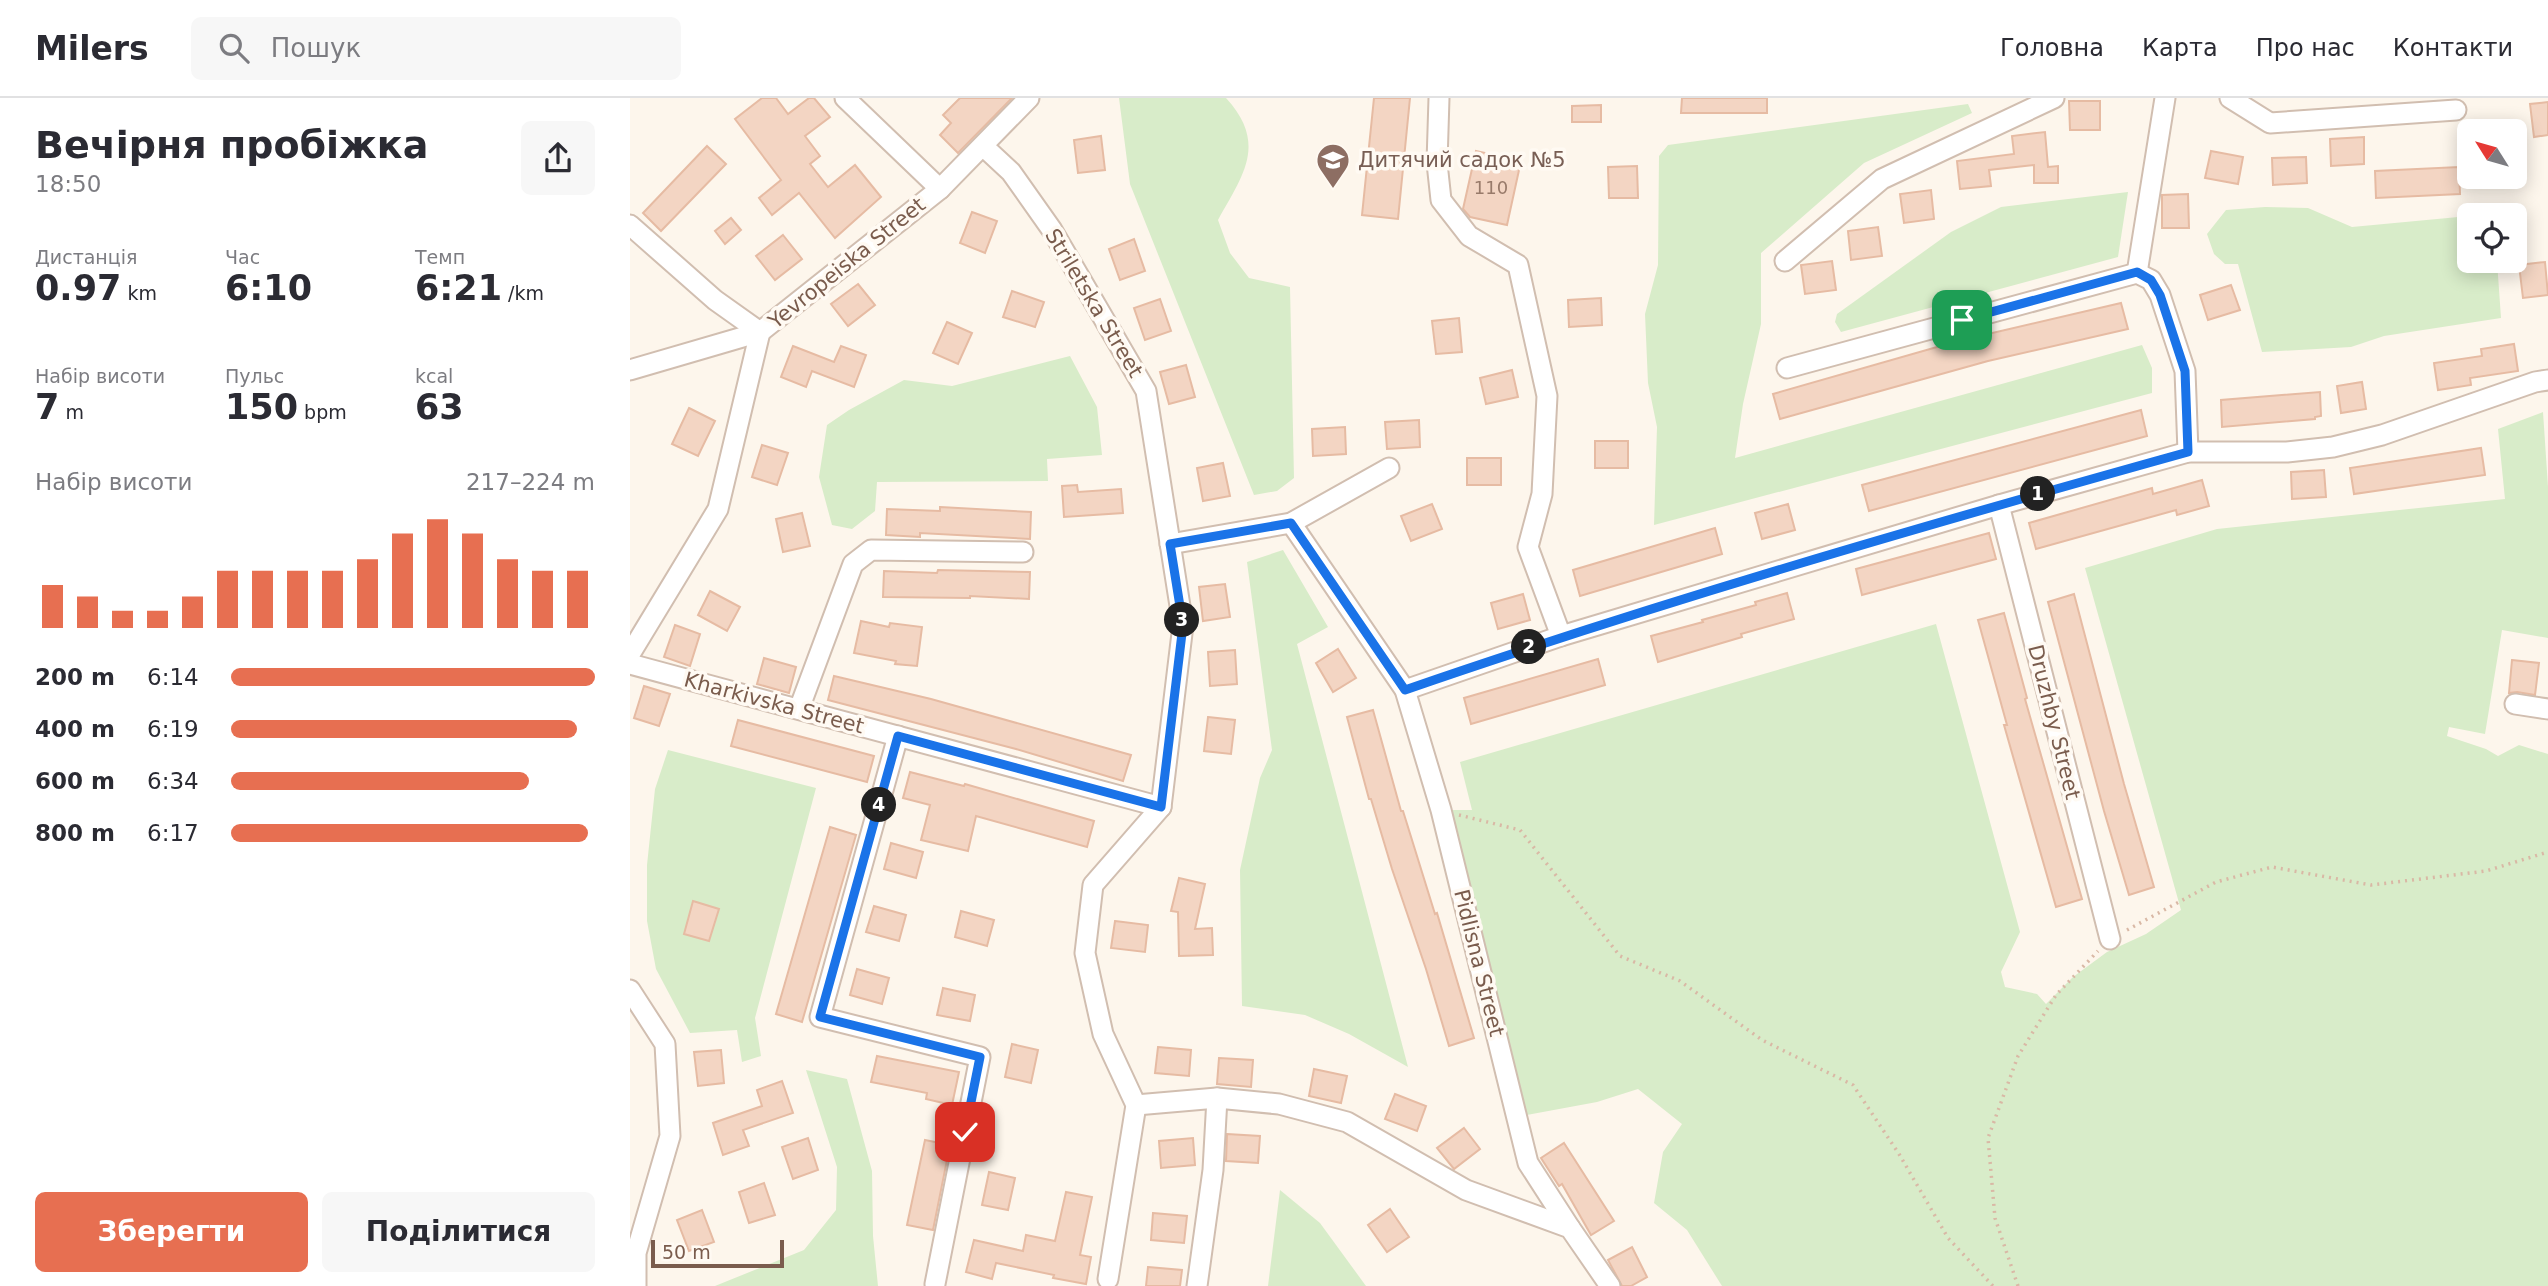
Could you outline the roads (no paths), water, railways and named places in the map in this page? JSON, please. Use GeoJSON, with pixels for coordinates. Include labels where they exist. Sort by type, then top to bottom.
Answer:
{"type":"FeatureCollection","features":[{"type":"Feature","properties":{"kind":"street"},"geometry":{"type":"LineString","coordinates":[[845,98],[940,188]]}},
{"type":"Feature","properties":{"kind":"street","name":"Yevropeiska Street"},"geometry":{"type":"LineString","coordinates":[[630,370],[760,332],[940,188],[1029,98]]}},
{"type":"Feature","properties":{"kind":"street"},"geometry":{"type":"LineString","coordinates":[[1439,98],[1437,163],[1441,200],[1469,236],[1518,265],[1547,396],[1542,494],[1528,547],[1561,636]]}},
{"type":"Feature","properties":{"kind":"street"},"geometry":{"type":"LineString","coordinates":[[1785,261],[1882,178],[2054,98]]}},
{"type":"Feature","properties":{"kind":"street"},"geometry":{"type":"LineString","coordinates":[[2137,272],[2165,98]]}},
{"type":"Feature","properties":{"kind":"street"},"geometry":{"type":"LineString","coordinates":[[2230,98],[2270,123],[2456,110]]}},
{"type":"Feature","properties":{"kind":"street","name":"Striletska Street"},"geometry":{"type":"LineString","coordinates":[[983,146],[1011,172],[1052,230],[1146,390],[1183,625],[1161,807]]}},
{"type":"Feature","properties":{"kind":"street"},"geometry":{"type":"LineString","coordinates":[[630,225],[715,300],[760,332],[718,509],[630,654]]}},
{"type":"Feature","properties":{"kind":"street"},"geometry":{"type":"LineString","coordinates":[[1787,368],[2137,272],[2151,280],[2160,295],[2185,371],[2188,452]]}},
{"type":"Feature","properties":{"kind":"street"},"geometry":{"type":"LineString","coordinates":[[1405,690],[1561,636],[1999,505],[2188,452],[2287,453],[2333,447],[2382,435],[2535,382],[2548,380]]}},
{"type":"Feature","properties":{"kind":"street"},"geometry":{"type":"LineString","coordinates":[[1170,544],[1291,523],[1389,468]]}},
{"type":"Feature","properties":{"kind":"street","name":"Druzhby Street"},"geometry":{"type":"LineString","coordinates":[[1999,505],[2109,939]]}},
{"type":"Feature","properties":{"kind":"street","name":"Pidlisna Street"},"geometry":{"type":"LineString","coordinates":[[1291,523],[1405,690],[1441,810],[1528,1163],[1610,1286]]}},
{"type":"Feature","properties":{"kind":"street"},"geometry":{"type":"LineString","coordinates":[[799,709],[853,564],[871,550],[1023,552]]}},
{"type":"Feature","properties":{"kind":"street","name":"Kharkivska Street"},"geometry":{"type":"LineString","coordinates":[[630,664],[1161,807]]}},
{"type":"Feature","properties":{"kind":"street"},"geometry":{"type":"LineString","coordinates":[[2515,704],[2548,709]]}},
{"type":"Feature","properties":{"kind":"street"},"geometry":{"type":"LineString","coordinates":[[898,736],[820,1017],[980,1057],[935,1284]]}},
{"type":"Feature","properties":{"kind":"street"},"geometry":{"type":"LineString","coordinates":[[1108,1279],[1136,1105],[1103,1034],[1085,953],[1093,885],[1161,807]]}},
{"type":"Feature","properties":{"kind":"street"},"geometry":{"type":"LineString","coordinates":[[630,990],[665,1044],[670,1136],[636,1254],[636,1286]]}},
{"type":"Feature","properties":{"kind":"street"},"geometry":{"type":"LineString","coordinates":[[1136,1105],[1217,1098],[1279,1104],[1347,1122],[1466,1190],[1570,1228]]}},
{"type":"Feature","properties":{"kind":"street"},"geometry":{"type":"LineString","coordinates":[[1197,1286],[1213,1170],[1217,1098]]}},
{"type":"Feature","properties":{"kind":"place","name":"Дитячий садок №5"},"geometry":{"type":"Point","coordinates":[1333,190]}}]}
